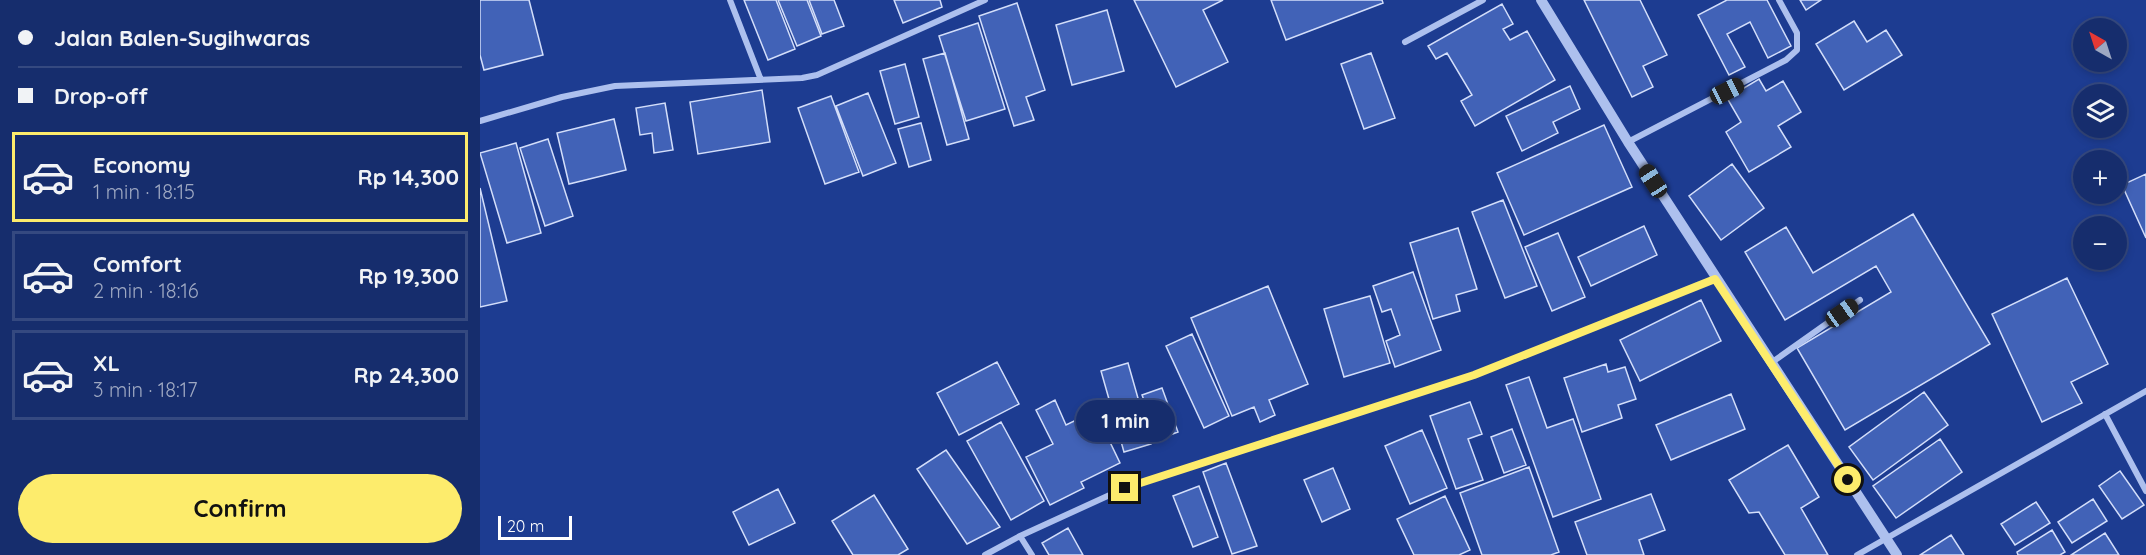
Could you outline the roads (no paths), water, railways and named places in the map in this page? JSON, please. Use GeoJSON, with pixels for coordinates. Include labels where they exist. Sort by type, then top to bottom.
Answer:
{"type":"FeatureCollection","features":[{"type":"Feature","properties":{"kind":"street"},"geometry":{"type":"LineString","coordinates":[[730,0],[761,80]]}},
{"type":"Feature","properties":{"kind":"street"},"geometry":{"type":"LineString","coordinates":[[480,122],[562,97],[615,86],[802,78],[817,75],[985,0]]}},
{"type":"Feature","properties":{"kind":"street"},"geometry":{"type":"LineString","coordinates":[[1405,42],[1483,0]]}},
{"type":"Feature","properties":{"kind":"street"},"geometry":{"type":"LineString","coordinates":[[1541,0],[1715,279],[1897,555]]}},
{"type":"Feature","properties":{"kind":"street"},"geometry":{"type":"LineString","coordinates":[[1628,142],[1786,60],[1797,50],[1797,33],[1779,0]]}},
{"type":"Feature","properties":{"kind":"street"},"geometry":{"type":"LineString","coordinates":[[985,555],[1020,536],[1125,488],[1474,375],[1715,279]]}},
{"type":"Feature","properties":{"kind":"street"},"geometry":{"type":"LineString","coordinates":[[1771,363],[1860,300]]}},
{"type":"Feature","properties":{"kind":"street"},"geometry":{"type":"LineString","coordinates":[[1857,555],[2146,391]]}},
{"type":"Feature","properties":{"kind":"street"},"geometry":{"type":"LineString","coordinates":[[2105,414],[2146,491]]}},
{"type":"Feature","properties":{"kind":"street"},"geometry":{"type":"LineString","coordinates":[[1020,536],[1032,555]]}}]}
